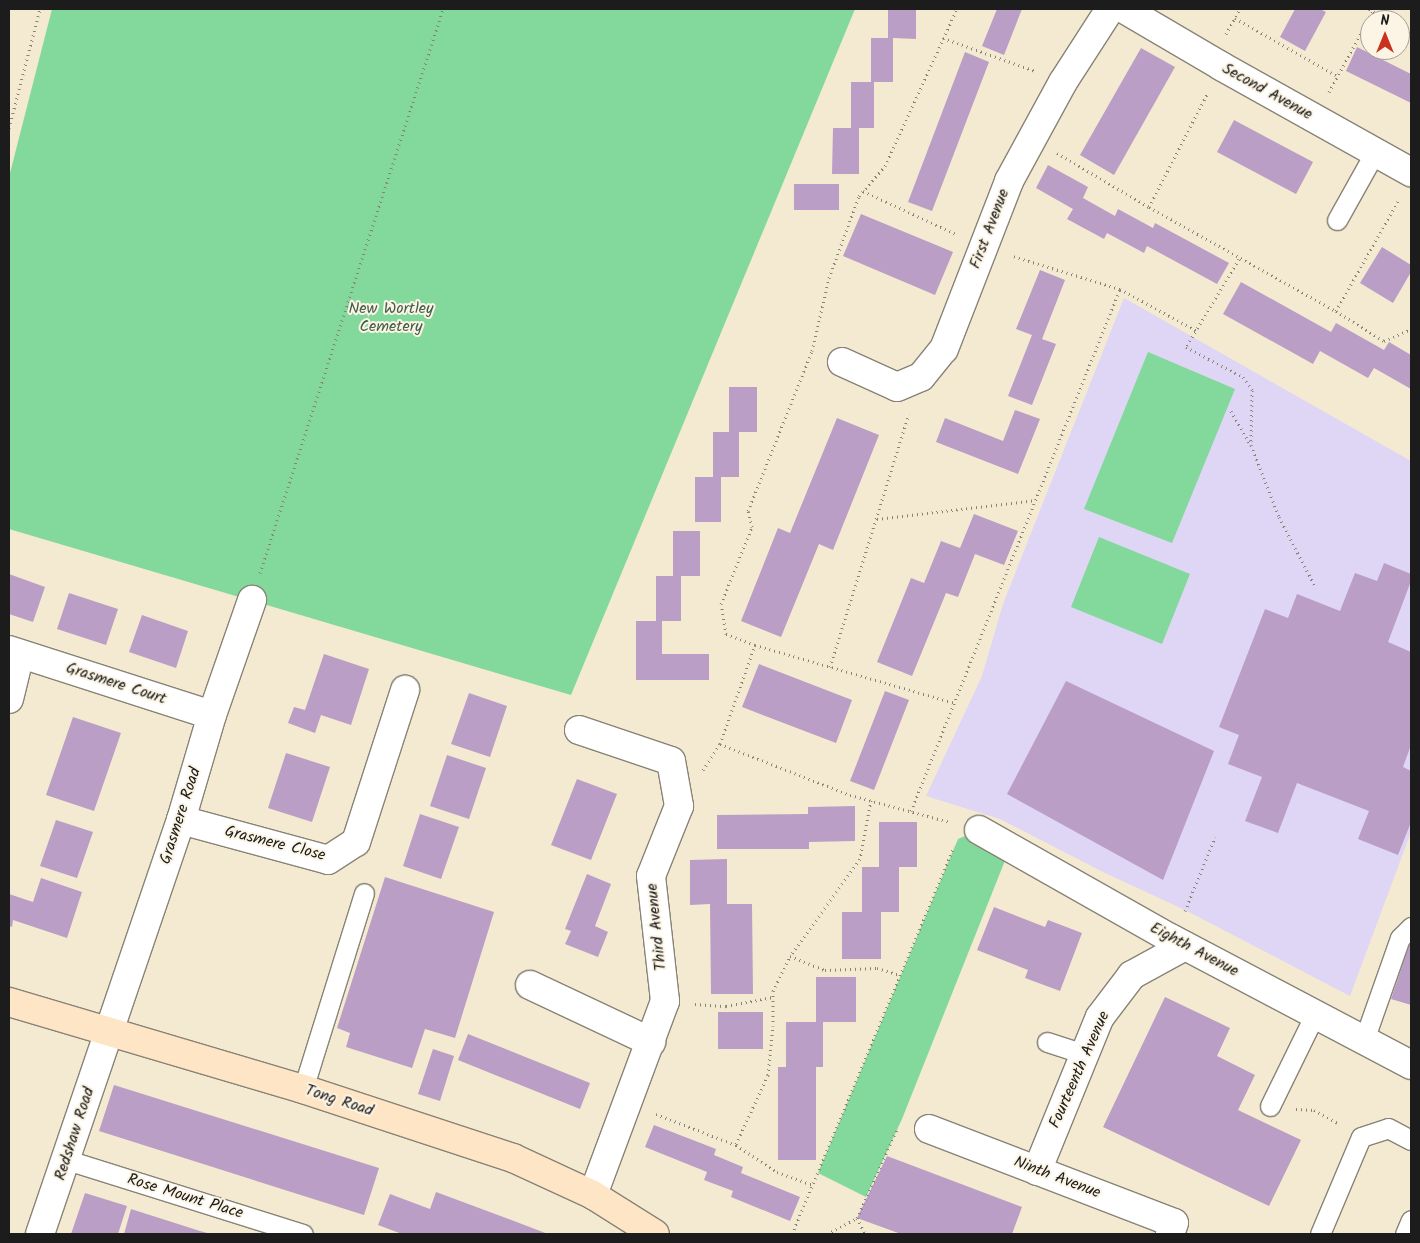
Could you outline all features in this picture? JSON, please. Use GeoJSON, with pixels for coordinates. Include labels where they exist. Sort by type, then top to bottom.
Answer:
{"type":"FeatureCollection","features":[{"type":"Feature","properties":{"kind":"main road","name":"Tong Road"},"geometry":{"type":"LineString","coordinates":[[9,1002],[108,1033],[303,1089],[513,1158],[593,1195],[655,1234]]}},
{"type":"Feature","properties":{"kind":"street","name":"First Avenue"},"geometry":{"type":"LineString","coordinates":[[921,377],[944,349],[1009,180],[1063,82],[1110,9]]}},
{"type":"Feature","properties":{"kind":"street","name":"Second Avenue"},"geometry":{"type":"LineString","coordinates":[[1124,9],[1221,66],[1375,152],[1406,183]]}},
{"type":"Feature","properties":{"kind":"street"},"geometry":{"type":"LineString","coordinates":[[842,362],[897,386],[921,377]]}},
{"type":"Feature","properties":{"kind":"street","name":"Grasmere Road"},"geometry":{"type":"LineString","coordinates":[[108,1033],[181,820],[212,715],[252,600]]}},
{"type":"Feature","properties":{"kind":"street","name":"Grasmere Court"},"geometry":{"type":"LineString","coordinates":[[9,699],[14,652],[212,715]]}},
{"type":"Feature","properties":{"kind":"street","name":"Grasmere Close"},"geometry":{"type":"LineString","coordinates":[[181,820],[328,860],[356,842],[405,690]]}},
{"type":"Feature","properties":{"kind":"street"},"geometry":{"type":"LineString","coordinates":[[580,730],[671,761],[679,806]]}},
{"type":"Feature","properties":{"kind":"street","name":"Third Avenue"},"geometry":{"type":"LineString","coordinates":[[593,1195],[665,1001],[650,876],[679,806]]}},
{"type":"Feature","properties":{"kind":"street","name":"Eighth Avenue"},"geometry":{"type":"LineString","coordinates":[[979,830],[1179,942],[1411,1065]]}},
{"type":"Feature","properties":{"kind":"street","name":"Fourteenth Avenue"},"geometry":{"type":"LineString","coordinates":[[1037,1170],[1100,1017],[1132,975],[1179,942]]}},
{"type":"Feature","properties":{"kind":"street"},"geometry":{"type":"LineString","coordinates":[[530,984],[650,1042]]}},
{"type":"Feature","properties":{"kind":"street","name":"Redshaw Road"},"geometry":{"type":"LineString","coordinates":[[40,1234],[67,1160],[108,1033]]}},
{"type":"Feature","properties":{"kind":"street","name":"Ninth Avenue"},"geometry":{"type":"LineString","coordinates":[[929,1129],[1174,1224],[1170,1234]]}},
{"type":"Feature","properties":{"kind":"lane"},"geometry":{"type":"LineString","coordinates":[[1337,220],[1375,152]]}},
{"type":"Feature","properties":{"kind":"lane"},"geometry":{"type":"LineString","coordinates":[[303,1089],[364,893]]}},
{"type":"Feature","properties":{"kind":"lane"},"geometry":{"type":"LineString","coordinates":[[1364,1040],[1400,938],[1411,927]]}},
{"type":"Feature","properties":{"kind":"lane"},"geometry":{"type":"LineString","coordinates":[[1270,1106],[1314,1014]]}},
{"type":"Feature","properties":{"kind":"lane"},"geometry":{"type":"LineString","coordinates":[[1047,1042],[1085,1054]]}},
{"type":"Feature","properties":{"kind":"lane"},"geometry":{"type":"LineString","coordinates":[[1320,1234],[1361,1137],[1388,1128],[1411,1140]]}},
{"type":"Feature","properties":{"kind":"lane","name":"Rose Mount Place"},"geometry":{"type":"LineString","coordinates":[[67,1160],[303,1234]]}},
{"type":"Feature","properties":{"kind":"lane"},"geometry":{"type":"LineString","coordinates":[[1405,1234],[1411,1220]]}},
{"type":"Feature","properties":{"kind":"path"},"geometry":{"type":"LineString","coordinates":[[9,128],[40,9]]}},
{"type":"Feature","properties":{"kind":"path"},"geometry":{"type":"LineString","coordinates":[[252,600],[443,9]]}},
{"type":"Feature","properties":{"kind":"path"},"geometry":{"type":"LineString","coordinates":[[955,703],[755,645],[726,634],[721,604],[752,527],[748,511],[812,351],[829,278],[859,196],[885,166],[957,9]]}},
{"type":"Feature","properties":{"kind":"path"},"geometry":{"type":"LineString","coordinates":[[1235,18],[1337,76]]}},
{"type":"Feature","properties":{"kind":"path"},"geometry":{"type":"LineString","coordinates":[[1316,119],[1360,34]]}},
{"type":"Feature","properties":{"kind":"path"},"geometry":{"type":"LineString","coordinates":[[944,38],[1063,82]]}},
{"type":"Feature","properties":{"kind":"path"},"geometry":{"type":"LineString","coordinates":[[1149,207],[1221,66]]}},
{"type":"Feature","properties":{"kind":"path"},"geometry":{"type":"LineString","coordinates":[[1031,138],[1239,259],[1336,311],[1384,341],[1411,329]]}},
{"type":"Feature","properties":{"kind":"path"},"geometry":{"type":"LineString","coordinates":[[1336,311],[1406,183]]}},
{"type":"Feature","properties":{"kind":"path"},"geometry":{"type":"LineString","coordinates":[[863,191],[983,246],[1120,289],[1197,331]]}},
{"type":"Feature","properties":{"kind":"path"},"geometry":{"type":"LineString","coordinates":[[1239,259],[1197,331],[1186,346],[1243,377],[1252,390],[1251,445]]}},
{"type":"Feature","properties":{"kind":"path"},"geometry":{"type":"LineString","coordinates":[[912,812],[1120,289]]}},
{"type":"Feature","properties":{"kind":"path"},"geometry":{"type":"LineString","coordinates":[[830,667],[921,377]]}},
{"type":"Feature","properties":{"kind":"path"},"geometry":{"type":"LineString","coordinates":[[1231,411],[1251,445],[1279,517],[1316,588]]}},
{"type":"Feature","properties":{"kind":"path"},"geometry":{"type":"LineString","coordinates":[[877,519],[1036,500]]}},
{"type":"Feature","properties":{"kind":"path"},"geometry":{"type":"LineString","coordinates":[[679,806],[720,744],[755,645]]}},
{"type":"Feature","properties":{"kind":"path"},"geometry":{"type":"LineString","coordinates":[[720,744],[850,795],[979,830]]}},
{"type":"Feature","properties":{"kind":"path"},"geometry":{"type":"LineString","coordinates":[[736,1144],[768,1075],[774,1026],[774,991],[790,956],[860,859],[872,800]]}},
{"type":"Feature","properties":{"kind":"path"},"geometry":{"type":"LineString","coordinates":[[792,1234],[958,838],[979,830]]}},
{"type":"Feature","properties":{"kind":"path"},"geometry":{"type":"LineString","coordinates":[[1179,942],[1215,838]]}},
{"type":"Feature","properties":{"kind":"path"},"geometry":{"type":"LineString","coordinates":[[790,956],[825,970],[877,968],[900,975]]}},
{"type":"Feature","properties":{"kind":"path"},"geometry":{"type":"LineString","coordinates":[[665,1001],[726,1006],[774,998]]}},
{"type":"Feature","properties":{"kind":"path"},"geometry":{"type":"LineString","coordinates":[[628,1104],[736,1144],[777,1172],[813,1185]]}},
{"type":"Feature","properties":{"kind":"path"},"geometry":{"type":"LineString","coordinates":[[1270,1106],[1314,1110],[1361,1137]]}},
{"type":"Feature","properties":{"kind":"path"},"geometry":{"type":"LineString","coordinates":[[827,1234],[857,1218],[902,1119],[929,1129]]}},
{"type":"Feature","properties":{"kind":"path"},"geometry":{"type":"LineString","coordinates":[[857,1218],[865,1234]]}},
{"type":"Feature","properties":{"kind":"shaded area"},"geometry":{"type":"Polygon","coordinates":[[[1124,298],[1411,461],[1411,832],[1350,996],[1185,910],[1105,873],[1000,819],[926,796],[982,676],[1003,604],[1124,298]]]}},
{"type":"Feature","properties":{"kind":"green space","name":"New Wortley Cemetery"},"geometry":{"type":"Polygon","coordinates":[[[52,9],[855,9],[571,695],[9,529],[9,177],[52,9]]]}},
{"type":"Feature","properties":{"kind":"green space"},"geometry":{"type":"Polygon","coordinates":[[[1148,352],[1235,389],[1172,543],[1084,509],[1148,352]]]}},
{"type":"Feature","properties":{"kind":"green space"},"geometry":{"type":"Polygon","coordinates":[[[1099,537],[1190,574],[1162,644],[1071,607],[1099,537]]]}},
{"type":"Feature","properties":{"kind":"green space"},"geometry":{"type":"Polygon","coordinates":[[[979,830],[1010,848],[902,1119],[866,1197],[818,1173],[958,839],[979,830]]]}},
{"type":"Feature","properties":{"kind":"building"},"geometry":{"type":"Polygon","coordinates":[[[888,9],[916,9],[916,39],[893,38],[893,82],[874,82],[874,128],[859,128],[859,174],[832,174],[833,128],[851,128],[851,82],[871,82],[871,38],[888,38],[888,9]]]}},
{"type":"Feature","properties":{"kind":"building"},"geometry":{"type":"Polygon","coordinates":[[[997,9],[1022,9],[1004,55],[982,46],[997,9]]]}},
{"type":"Feature","properties":{"kind":"building"},"geometry":{"type":"Polygon","coordinates":[[[1295,9],[1320,9],[1326,12],[1305,51],[1280,37],[1295,9]]]}},
{"type":"Feature","properties":{"kind":"building"},"geometry":{"type":"Polygon","coordinates":[[[1357,47],[1360,48],[1360,60],[1383,60],[1411,74],[1411,103],[1346,71],[1357,47]]]}},
{"type":"Feature","properties":{"kind":"building"},"geometry":{"type":"Polygon","coordinates":[[[1141,48],[1175,67],[1114,175],[1080,155],[1141,48]]]}},
{"type":"Feature","properties":{"kind":"building"},"geometry":{"type":"Polygon","coordinates":[[[965,52],[989,62],[932,211],[908,202],[965,52]]]}},
{"type":"Feature","properties":{"kind":"building"},"geometry":{"type":"Polygon","coordinates":[[[1234,120],[1313,162],[1296,194],[1217,152],[1234,120]]]}},
{"type":"Feature","properties":{"kind":"building"},"geometry":{"type":"Polygon","coordinates":[[[1048,165],[1088,187],[1083,198],[1115,216],[1118,209],[1153,228],[1155,223],[1229,263],[1217,284],[1147,246],[1144,253],[1107,233],[1104,239],[1067,219],[1073,209],[1036,188],[1048,165]]]}},
{"type":"Feature","properties":{"kind":"building"},"geometry":{"type":"Polygon","coordinates":[[[794,184],[839,184],[839,210],[794,210],[794,184]]]}},
{"type":"Feature","properties":{"kind":"building"},"geometry":{"type":"Polygon","coordinates":[[[861,214],[953,252],[935,295],[843,256],[861,214]]]}},
{"type":"Feature","properties":{"kind":"building"},"geometry":{"type":"Polygon","coordinates":[[[1382,247],[1411,265],[1411,272],[1393,303],[1360,283],[1382,247]]]}},
{"type":"Feature","properties":{"kind":"building"},"geometry":{"type":"Polygon","coordinates":[[[1040,270],[1065,280],[1042,339],[1056,344],[1032,405],[1008,396],[1032,335],[1016,329],[1040,270]]]}},
{"type":"Feature","properties":{"kind":"building"},"geometry":{"type":"Polygon","coordinates":[[[1241,282],[1331,332],[1336,323],[1384,350],[1389,342],[1411,355],[1411,389],[1374,368],[1368,378],[1320,351],[1313,364],[1223,314],[1241,282]]]}},
{"type":"Feature","properties":{"kind":"building"},"geometry":{"type":"Polygon","coordinates":[[[729,387],[757,387],[757,432],[739,432],[739,477],[721,477],[721,522],[695,522],[695,477],[713,477],[713,432],[729,432],[729,387]]]}},
{"type":"Feature","properties":{"kind":"building"},"geometry":{"type":"Polygon","coordinates":[[[1015,410],[1040,419],[1018,474],[936,442],[945,418],[1003,441],[1015,410]]]}},
{"type":"Feature","properties":{"kind":"building"},"geometry":{"type":"Polygon","coordinates":[[[837,418],[879,435],[833,550],[819,544],[781,637],[741,621],[778,528],[790,533],[837,418]]]}},
{"type":"Feature","properties":{"kind":"building"},"geometry":{"type":"Polygon","coordinates":[[[974,514],[1018,531],[1004,565],[975,554],[958,597],[946,593],[912,676],[877,662],[911,578],[924,583],[941,541],[960,548],[974,514]]]}},
{"type":"Feature","properties":{"kind":"building"},"geometry":{"type":"Polygon","coordinates":[[[673,531],[700,531],[700,576],[681,576],[681,621],[662,621],[662,654],[709,654],[709,680],[636,680],[636,621],[656,621],[656,576],[673,576],[673,531]]]}},
{"type":"Feature","properties":{"kind":"building"},"geometry":{"type":"Polygon","coordinates":[[[1384,563],[1411,574],[1411,581],[1388,642],[1411,652],[1411,745],[1403,767],[1411,771],[1411,822],[1398,855],[1358,839],[1369,811],[1297,783],[1278,833],[1245,821],[1262,777],[1228,764],[1239,735],[1219,727],[1265,609],[1288,618],[1297,594],[1340,611],[1355,573],[1377,581],[1384,563]]]}},
{"type":"Feature","properties":{"kind":"building"},"geometry":{"type":"Polygon","coordinates":[[[9,574],[45,587],[33,622],[9,614],[9,574]]]}},
{"type":"Feature","properties":{"kind":"building"},"geometry":{"type":"Polygon","coordinates":[[[69,593],[118,609],[106,645],[57,629],[69,593]]]}},
{"type":"Feature","properties":{"kind":"building"},"geometry":{"type":"Polygon","coordinates":[[[142,615],[188,631],[176,668],[129,652],[142,615]]]}},
{"type":"Feature","properties":{"kind":"building"},"geometry":{"type":"Polygon","coordinates":[[[324,654],[369,669],[351,725],[321,715],[315,733],[288,723],[294,707],[305,710],[324,654]]]}},
{"type":"Feature","properties":{"kind":"building"},"geometry":{"type":"Polygon","coordinates":[[[759,664],[852,700],[836,743],[742,707],[759,664]]]}},
{"type":"Feature","properties":{"kind":"building"},"geometry":{"type":"Polygon","coordinates":[[[1066,681],[1214,751],[1163,880],[1007,794],[1066,681]]]}},
{"type":"Feature","properties":{"kind":"building"},"geometry":{"type":"Polygon","coordinates":[[[885,691],[909,700],[874,790],[850,781],[885,691]]]}},
{"type":"Feature","properties":{"kind":"building"},"geometry":{"type":"Polygon","coordinates":[[[469,693],[507,706],[490,757],[451,744],[469,693]]]}},
{"type":"Feature","properties":{"kind":"building"},"geometry":{"type":"Polygon","coordinates":[[[73,717],[121,733],[94,811],[46,795],[73,717]]]}},
{"type":"Feature","properties":{"kind":"building"},"geometry":{"type":"Polygon","coordinates":[[[286,753],[330,767],[312,822],[268,808],[286,753]]]}},
{"type":"Feature","properties":{"kind":"building"},"geometry":{"type":"Polygon","coordinates":[[[447,755],[486,768],[469,819],[430,806],[447,755]]]}},
{"type":"Feature","properties":{"kind":"building"},"geometry":{"type":"Polygon","coordinates":[[[577,779],[617,794],[591,860],[551,845],[577,779]]]}},
{"type":"Feature","properties":{"kind":"building"},"geometry":{"type":"Polygon","coordinates":[[[855,806],[855,841],[809,842],[809,849],[717,849],[717,815],[808,814],[808,807],[855,806]]]}},
{"type":"Feature","properties":{"kind":"building"},"geometry":{"type":"Polygon","coordinates":[[[420,814],[459,827],[441,879],[403,866],[420,814]]]}},
{"type":"Feature","properties":{"kind":"building"},"geometry":{"type":"Polygon","coordinates":[[[56,820],[93,832],[77,878],[40,866],[56,820]]]}},
{"type":"Feature","properties":{"kind":"building"},"geometry":{"type":"Polygon","coordinates":[[[879,822],[917,822],[917,867],[899,867],[899,912],[881,912],[881,959],[842,959],[842,912],[862,912],[862,867],[879,867],[879,822]]]}},
{"type":"Feature","properties":{"kind":"building"},"geometry":{"type":"Polygon","coordinates":[[[727,859],[727,904],[752,904],[753,994],[711,994],[710,904],[690,905],[690,860],[727,859]]]}},
{"type":"Feature","properties":{"kind":"building"},"geometry":{"type":"Polygon","coordinates":[[[587,874],[611,884],[595,926],[608,932],[598,957],[565,944],[571,931],[565,929],[587,874]]]}},
{"type":"Feature","properties":{"kind":"building"},"geometry":{"type":"Polygon","coordinates":[[[385,877],[494,912],[455,1038],[425,1029],[412,1068],[346,1047],[350,1033],[337,1028],[385,877]]]}},
{"type":"Feature","properties":{"kind":"building"},"geometry":{"type":"Polygon","coordinates":[[[41,878],[82,892],[67,938],[13,920],[12,927],[9,926],[9,894],[33,902],[41,878]]]}},
{"type":"Feature","properties":{"kind":"building"},"geometry":{"type":"Polygon","coordinates":[[[994,907],[1045,927],[1048,920],[1082,933],[1060,991],[1025,978],[1028,970],[977,950],[994,907]]]}},
{"type":"Feature","properties":{"kind":"building"},"geometry":{"type":"Polygon","coordinates":[[[1411,944],[1411,1005],[1391,999],[1411,944]]]}},
{"type":"Feature","properties":{"kind":"building"},"geometry":{"type":"Polygon","coordinates":[[[816,977],[856,977],[856,1022],[823,1022],[823,1067],[816,1067],[816,1160],[778,1160],[778,1067],[786,1067],[786,1022],[816,1022],[816,977]]]}},
{"type":"Feature","properties":{"kind":"building"},"geometry":{"type":"Polygon","coordinates":[[[1165,997],[1230,1028],[1217,1056],[1255,1075],[1238,1110],[1301,1140],[1269,1206],[1103,1127],[1165,997]]]}},
{"type":"Feature","properties":{"kind":"building"},"geometry":{"type":"Polygon","coordinates":[[[718,1012],[763,1012],[763,1049],[718,1049],[718,1012]]]}},
{"type":"Feature","properties":{"kind":"building"},"geometry":{"type":"Polygon","coordinates":[[[468,1034],[590,1083],[580,1109],[458,1060],[468,1034]]]}},
{"type":"Feature","properties":{"kind":"building"},"geometry":{"type":"Polygon","coordinates":[[[433,1049],[454,1056],[440,1101],[418,1094],[433,1049]]]}},
{"type":"Feature","properties":{"kind":"building"},"geometry":{"type":"Polygon","coordinates":[[[114,1085],[379,1168],[364,1215],[99,1131],[114,1085]]]}},
{"type":"Feature","properties":{"kind":"building"},"geometry":{"type":"Polygon","coordinates":[[[654,1125],[716,1149],[714,1155],[743,1167],[741,1173],[800,1197],[790,1221],[731,1197],[733,1191],[704,1180],[707,1172],[645,1147],[654,1125]]]}},
{"type":"Feature","properties":{"kind":"building"},"geometry":{"type":"Polygon","coordinates":[[[887,1156],[1022,1207],[1012,1234],[901,1234],[857,1218],[887,1156]]]}},
{"type":"Feature","properties":{"kind":"building"},"geometry":{"type":"Polygon","coordinates":[[[436,1192],[548,1234],[402,1234],[378,1225],[390,1194],[430,1209],[436,1192]]]}},
{"type":"Feature","properties":{"kind":"building"},"geometry":{"type":"Polygon","coordinates":[[[85,1193],[127,1206],[118,1234],[71,1234],[85,1193]]]}},
{"type":"Feature","properties":{"kind":"building"},"geometry":{"type":"Polygon","coordinates":[[[131,1209],[200,1231],[211,1234],[124,1234],[131,1209]]]}}]}
